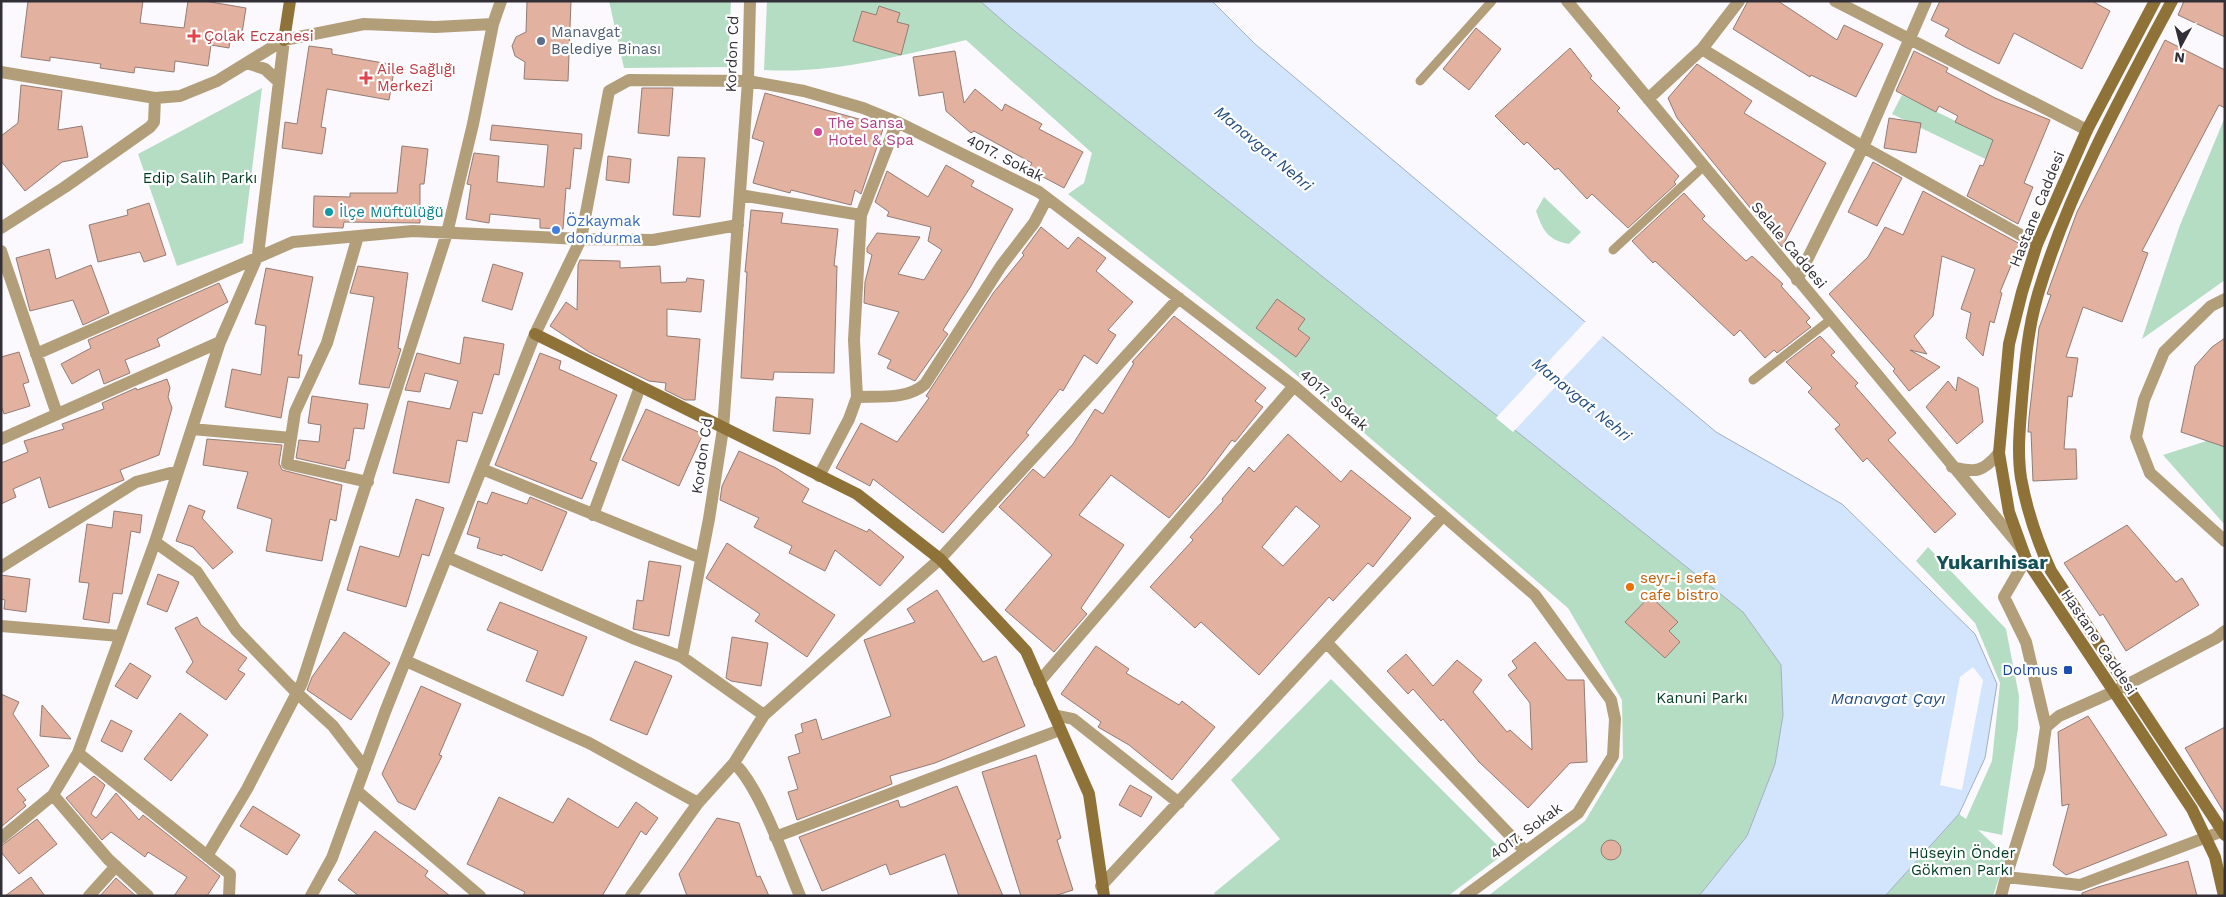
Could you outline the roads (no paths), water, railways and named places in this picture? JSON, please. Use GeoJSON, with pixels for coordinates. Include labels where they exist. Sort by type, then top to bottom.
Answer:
{"type":"FeatureCollection","features":[{"type":"Feature","properties":{"kind":"main road"},"geometry":{"type":"LineString","coordinates":[[284,40],[290,1]]}},
{"type":"Feature","properties":{"kind":"main road","name":"Hastane Caddesi"},"geometry":{"type":"LineString","coordinates":[[2155,1],[2087,130],[2038,244],[2022,292],[2009,344],[1999,453],[2009,512],[2024,554],[2113,692],[2192,809],[2215,857],[2224,896]]}},
{"type":"Feature","properties":{"kind":"main road","name":"Hastane Caddesi"},"geometry":{"type":"LineString","coordinates":[[2172,1],[2104,132],[2052,253],[2037,295],[2026,347],[2019,438],[2021,477],[2034,534],[2051,572],[2128,685],[2224,833]]}},
{"type":"Feature","properties":{"kind":"main road"},"geometry":{"type":"LineString","coordinates":[[535,334],[857,494],[940,558],[1026,651],[1089,794],[1103,891]]}},
{"type":"Feature","properties":{"kind":"street"},"geometry":{"type":"LineString","coordinates":[[207,856],[247,789],[302,683],[447,233],[473,124],[493,24],[501,1]]}},
{"type":"Feature","properties":{"kind":"street","name":"Kordon Cd"},"geometry":{"type":"LineString","coordinates":[[682,657],[723,429],[748,81],[750,1]]}},
{"type":"Feature","properties":{"kind":"street","name":"Selale Caddesi"},"geometry":{"type":"LineString","coordinates":[[1566,1],[2024,554]]}},
{"type":"Feature","properties":{"kind":"street"},"geometry":{"type":"LineString","coordinates":[[1648,99],[1702,49],[1739,1]]}},
{"type":"Feature","properties":{"kind":"street"},"geometry":{"type":"LineString","coordinates":[[1835,1],[2087,130]]}},
{"type":"Feature","properties":{"kind":"street"},"geometry":{"type":"LineString","coordinates":[[1797,280],[1863,147],[1926,1]]}},
{"type":"Feature","properties":{"kind":"street"},"geometry":{"type":"LineString","coordinates":[[1,72],[155,98],[180,96],[217,81],[284,40],[364,24],[435,27],[493,24]]}},
{"type":"Feature","properties":{"kind":"street"},"geometry":{"type":"LineString","coordinates":[[1,838],[53,795],[78,753],[155,542],[220,342],[258,255],[284,40]]}},
{"type":"Feature","properties":{"kind":"street"},"geometry":{"type":"LineString","coordinates":[[1702,49],[1863,147],[2038,244]]}},
{"type":"Feature","properties":{"kind":"street"},"geometry":{"type":"LineString","coordinates":[[247,63],[264,69],[279,82]]}},
{"type":"Feature","properties":{"kind":"street","name":"4017. Sokak"},"geometry":{"type":"LineString","coordinates":[[581,240],[609,91],[629,80],[748,81],[804,91],[863,108],[897,122],[1040,192],[1294,386],[1535,595],[1611,700],[1615,719],[1613,756],[1578,813],[1465,896]]}},
{"type":"Feature","properties":{"kind":"street"},"geometry":{"type":"LineString","coordinates":[[1,228],[66,187],[150,127],[154,122],[155,98]]}},
{"type":"Feature","properties":{"kind":"street"},"geometry":{"type":"LineString","coordinates":[[819,476],[849,419],[857,396],[854,340],[861,215],[897,122]]}},
{"type":"Feature","properties":{"kind":"street"},"geometry":{"type":"LineString","coordinates":[[740,195],[861,215]]}},
{"type":"Feature","properties":{"kind":"street"},"geometry":{"type":"LineString","coordinates":[[857,396],[900,395],[918,390],[925,384],[1001,266],[1034,223],[1047,198]]}},
{"type":"Feature","properties":{"kind":"street"},"geometry":{"type":"LineString","coordinates":[[36,354],[258,255],[292,242],[413,231],[581,240],[653,240],[738,225]]}},
{"type":"Feature","properties":{"kind":"street"},"geometry":{"type":"LineString","coordinates":[[358,236],[327,343],[295,412],[287,464],[368,482]]}},
{"type":"Feature","properties":{"kind":"street"},"geometry":{"type":"LineString","coordinates":[[312,895],[332,858],[406,661],[535,334],[581,240]]}},
{"type":"Feature","properties":{"kind":"street"},"geometry":{"type":"LineString","coordinates":[[1,251],[57,414]]}},
{"type":"Feature","properties":{"kind":"street"},"geometry":{"type":"LineString","coordinates":[[631,896],[698,803],[734,763],[764,715],[940,558],[1178,298]]}},
{"type":"Feature","properties":{"kind":"street"},"geometry":{"type":"LineString","coordinates":[[2225,299],[2211,306],[2164,352],[2144,400],[2136,437],[2150,473],[2225,541]]}},
{"type":"Feature","properties":{"kind":"street"},"geometry":{"type":"LineString","coordinates":[[1,439],[220,342]]}},
{"type":"Feature","properties":{"kind":"street"},"geometry":{"type":"LineString","coordinates":[[1039,682],[1294,386]]}},
{"type":"Feature","properties":{"kind":"street"},"geometry":{"type":"LineString","coordinates":[[593,515],[640,387]]}},
{"type":"Feature","properties":{"kind":"street"},"geometry":{"type":"LineString","coordinates":[[192,428],[291,438]]}},
{"type":"Feature","properties":{"kind":"street"},"geometry":{"type":"LineString","coordinates":[[1952,466],[1966,470],[1984,468],[1999,453]]}},
{"type":"Feature","properties":{"kind":"street"},"geometry":{"type":"LineString","coordinates":[[482,469],[701,558]]}},
{"type":"Feature","properties":{"kind":"street"},"geometry":{"type":"LineString","coordinates":[[1,567],[136,482],[178,471]]}},
{"type":"Feature","properties":{"kind":"street"},"geometry":{"type":"LineString","coordinates":[[1103,891],[1179,803],[1443,516]]}},
{"type":"Feature","properties":{"kind":"street"},"geometry":{"type":"LineString","coordinates":[[155,542],[197,572],[236,630],[297,693],[334,726],[365,768]]}},
{"type":"Feature","properties":{"kind":"street"},"geometry":{"type":"LineString","coordinates":[[2001,896],[2040,768],[2046,727],[2026,642],[2004,597],[2024,554]]}},
{"type":"Feature","properties":{"kind":"street"},"geometry":{"type":"LineString","coordinates":[[447,558],[635,639],[682,657],[764,715]]}},
{"type":"Feature","properties":{"kind":"street"},"geometry":{"type":"LineString","coordinates":[[1,626],[120,636]]}},
{"type":"Feature","properties":{"kind":"street"},"geometry":{"type":"LineString","coordinates":[[2046,727],[2058,716],[2128,685],[2216,638],[2225,631]]}},
{"type":"Feature","properties":{"kind":"street"},"geometry":{"type":"LineString","coordinates":[[1327,643],[1525,852]]}},
{"type":"Feature","properties":{"kind":"street"},"geometry":{"type":"LineString","coordinates":[[406,661],[589,743],[698,803]]}},
{"type":"Feature","properties":{"kind":"street"},"geometry":{"type":"LineString","coordinates":[[1054,715],[1073,719],[1179,803]]}},
{"type":"Feature","properties":{"kind":"street"},"geometry":{"type":"LineString","coordinates":[[775,837],[1060,730]]}},
{"type":"Feature","properties":{"kind":"street"},"geometry":{"type":"LineString","coordinates":[[78,753],[230,874],[229,896]]}},
{"type":"Feature","properties":{"kind":"street"},"geometry":{"type":"LineString","coordinates":[[734,763],[744,772],[800,896]]}},
{"type":"Feature","properties":{"kind":"street"},"geometry":{"type":"LineString","coordinates":[[357,791],[480,896]]}},
{"type":"Feature","properties":{"kind":"street"},"geometry":{"type":"LineString","coordinates":[[53,795],[116,866],[148,896]]}},
{"type":"Feature","properties":{"kind":"street"},"geometry":{"type":"LineString","coordinates":[[2006,877],[2081,891],[2206,837],[2224,833]]}},
{"type":"Feature","properties":{"kind":"street"},"geometry":{"type":"LineString","coordinates":[[89,896],[116,866]]}},
{"type":"Feature","properties":{"kind":"lane"},"geometry":{"type":"LineString","coordinates":[[1420,81],[1492,1]]}},
{"type":"Feature","properties":{"kind":"lane"},"geometry":{"type":"LineString","coordinates":[[1612,250],[1703,166]]}},
{"type":"Feature","properties":{"kind":"lane"},"geometry":{"type":"LineString","coordinates":[[1754,380],[1830,320]]}},
{"type":"Feature","properties":{"kind":"water","name":"Manavgat Çayı"},"geometry":{"type":"Polygon","coordinates":[[[980,1],[1212,1],[1255,44],[1716,432],[1842,504],[1975,634],[1997,684],[1985,758],[1959,814],[1885,896],[1699,896],[1747,836],[1775,764],[1783,715],[1781,665],[1743,612],[1011,28],[980,1]]]}},
{"type":"Feature","properties":{"kind":"place","name":"Çolak Eczanesi"},"geometry":{"type":"Point","coordinates":[194,36]}},
{"type":"Feature","properties":{"kind":"place","name":"Manavgat Belediye Binası"},"geometry":{"type":"Point","coordinates":[541,41]}},
{"type":"Feature","properties":{"kind":"place","name":"Aile Sağlığı Merkezi"},"geometry":{"type":"Point","coordinates":[366,78]}},
{"type":"Feature","properties":{"kind":"place","name":"The Sansa Hotel & Spa"},"geometry":{"type":"Point","coordinates":[818,132]}},
{"type":"Feature","properties":{"kind":"place","name":"İlçe Müftülüğü"},"geometry":{"type":"Point","coordinates":[329,212]}},
{"type":"Feature","properties":{"kind":"place","name":"Özkaymak dondurma"},"geometry":{"type":"Point","coordinates":[556,230]}},
{"type":"Feature","properties":{"kind":"place","name":"seyr-i sefa cafe bistro"},"geometry":{"type":"Point","coordinates":[1630,587]}},
{"type":"Feature","properties":{"kind":"place","name":"Dolmus"},"geometry":{"type":"Point","coordinates":[2068,670]}},
{"type":"Feature","properties":{"kind":"district","name":"Yukarıhisar"},"geometry":{"type":"Point","coordinates":[1992,562]}},
{"type":"Feature","properties":{"kind":"water label","name":"Manavgat Nehri"},"geometry":{"type":"Point","coordinates":[1264,148]}},
{"type":"Feature","properties":{"kind":"water label","name":"Manavgat Nehri"},"geometry":{"type":"Point","coordinates":[1582,399]}},
{"type":"Feature","properties":{"kind":"park label","name":"Edip Salih Parkı"},"geometry":{"type":"Point","coordinates":[200,178]}},
{"type":"Feature","properties":{"kind":"park label","name":"Kanuni Parkı"},"geometry":{"type":"Point","coordinates":[1702,698]}},
{"type":"Feature","properties":{"kind":"park label","name":"Hüseyin Önder Gökmen Parkı"},"geometry":{"type":"Point","coordinates":[1962,862]}}]}
